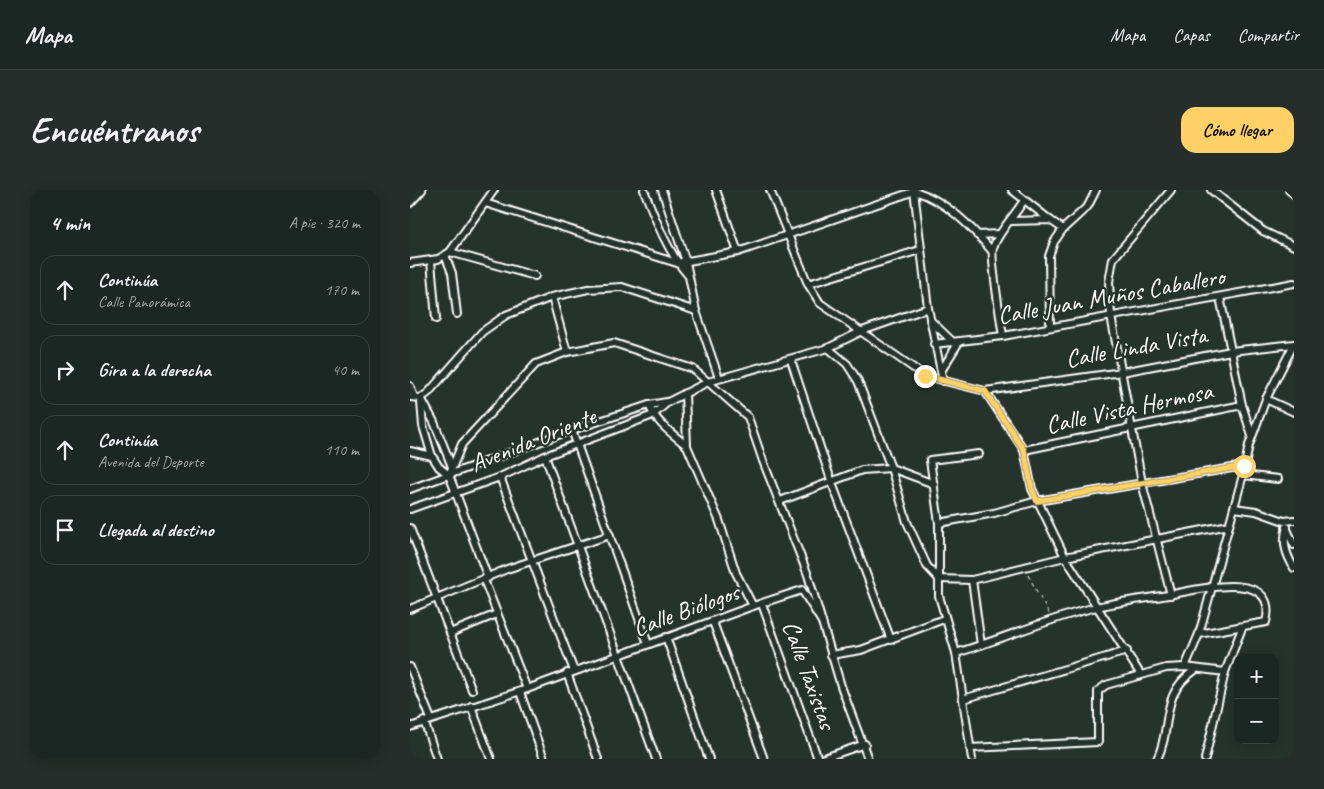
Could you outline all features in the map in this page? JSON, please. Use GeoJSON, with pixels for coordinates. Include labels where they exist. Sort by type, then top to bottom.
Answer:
{"type":"FeatureCollection","features":[{"type":"Feature","properties":{"kind":"street"},"geometry":{"type":"LineString","coordinates":[[410,203],[422,190]]}},
{"type":"Feature","properties":{"kind":"street"},"geometry":{"type":"LineString","coordinates":[[410,263],[431,261],[448,254],[494,190]]}},
{"type":"Feature","properties":{"kind":"street"},"geometry":{"type":"LineString","coordinates":[[637,190],[645,191],[678,263],[687,274]]}},
{"type":"Feature","properties":{"kind":"street"},"geometry":{"type":"LineString","coordinates":[[662,190],[686,262],[696,311],[719,378]]}},
{"type":"Feature","properties":{"kind":"street"},"geometry":{"type":"LineString","coordinates":[[716,190],[738,252]]}},
{"type":"Feature","properties":{"kind":"street"},"geometry":{"type":"LineString","coordinates":[[770,190],[808,284],[820,303],[925,376],[985,391],[1024,450],[1032,489],[1065,557],[1141,675]]}},
{"type":"Feature","properties":{"kind":"street"},"geometry":{"type":"LineString","coordinates":[[1012,190],[1063,229]]}},
{"type":"Feature","properties":{"kind":"street"},"geometry":{"type":"LineString","coordinates":[[1050,327],[1049,256],[1054,242],[1063,229],[1088,206],[1096,190]]}},
{"type":"Feature","properties":{"kind":"street"},"geometry":{"type":"LineString","coordinates":[[1171,190],[1113,259],[1109,282],[1110,316],[1142,483],[1171,595]]}},
{"type":"Feature","properties":{"kind":"street"},"geometry":{"type":"LineString","coordinates":[[1211,190],[1263,231],[1294,246]]}},
{"type":"Feature","properties":{"kind":"street"},"geometry":{"type":"LineString","coordinates":[[1289,190],[1294,194]]}},
{"type":"Feature","properties":{"kind":"street"},"geometry":{"type":"LineString","coordinates":[[485,203],[678,263],[738,252],[914,191],[929,196],[949,209],[992,251]]}},
{"type":"Feature","properties":{"kind":"street"},"geometry":{"type":"LineString","coordinates":[[914,191],[928,308],[943,380]]}},
{"type":"Feature","properties":{"kind":"street"},"geometry":{"type":"LineString","coordinates":[[1003,336],[992,251],[999,234],[1011,222],[1024,200]]}},
{"type":"Feature","properties":{"kind":"street"},"geometry":{"type":"LineString","coordinates":[[1011,222],[1050,220]]}},
{"type":"Feature","properties":{"kind":"street"},"geometry":{"type":"LineString","coordinates":[[977,235],[999,234]]}},
{"type":"Feature","properties":{"kind":"street"},"geometry":{"type":"LineString","coordinates":[[808,284],[920,250]]}},
{"type":"Feature","properties":{"kind":"street"},"geometry":{"type":"LineString","coordinates":[[448,254],[535,276]]}},
{"type":"Feature","properties":{"kind":"street"},"geometry":{"type":"LineString","coordinates":[[448,254],[457,314]]}},
{"type":"Feature","properties":{"kind":"street"},"geometry":{"type":"LineString","coordinates":[[431,261],[436,320]]}},
{"type":"Feature","properties":{"kind":"street","name":"Calle Juan Muños Caballero"},"geometry":{"type":"LineString","coordinates":[[934,344],[1003,336],[1294,283]]}},
{"type":"Feature","properties":{"kind":"street"},"geometry":{"type":"LineString","coordinates":[[415,397],[453,368],[482,332],[506,314],[552,297],[588,289],[622,287],[696,311]]}},
{"type":"Feature","properties":{"kind":"street"},"geometry":{"type":"LineString","coordinates":[[552,297],[567,352]]}},
{"type":"Feature","properties":{"kind":"street"},"geometry":{"type":"LineString","coordinates":[[1220,297],[1242,405],[1252,436]]}},
{"type":"Feature","properties":{"kind":"street","name":"Avenida Oriente"},"geometry":{"type":"LineString","coordinates":[[410,509],[500,477],[545,456],[653,414],[668,402],[708,382],[828,348],[862,331],[928,308]]}},
{"type":"Feature","properties":{"kind":"street"},"geometry":{"type":"LineString","coordinates":[[930,320],[957,342],[941,372]]}},
{"type":"Feature","properties":{"kind":"street"},"geometry":{"type":"LineString","coordinates":[[449,474],[462,444],[536,364],[567,352],[614,343],[693,369],[748,417],[762,461],[780,502],[824,624]]}},
{"type":"Feature","properties":{"kind":"street"},"geometry":{"type":"LineString","coordinates":[[1185,668],[1199,634],[1210,586],[1234,508],[1252,436],[1266,400],[1294,344]]}},
{"type":"Feature","properties":{"kind":"street","name":"Calle Linda Vista"},"geometry":{"type":"LineString","coordinates":[[985,391],[1122,372],[1231,351],[1294,344]]}},
{"type":"Feature","properties":{"kind":"street"},"geometry":{"type":"LineString","coordinates":[[828,348],[847,364],[858,381],[891,468],[907,522],[927,566],[939,579],[972,580],[1065,557],[1229,525]]}},
{"type":"Feature","properties":{"kind":"street"},"geometry":{"type":"LineString","coordinates":[[791,360],[832,483],[891,640]]}},
{"type":"Feature","properties":{"kind":"street"},"geometry":{"type":"LineString","coordinates":[[410,386],[432,456],[439,467],[449,474],[456,492],[524,690],[544,759]]}},
{"type":"Feature","properties":{"kind":"street"},"geometry":{"type":"LineString","coordinates":[[685,393],[687,446],[719,520],[736,573],[753,606]]}},
{"type":"Feature","properties":{"kind":"street"},"geometry":{"type":"LineString","coordinates":[[415,397],[434,422],[452,467]]}},
{"type":"Feature","properties":{"kind":"street"},"geometry":{"type":"LineString","coordinates":[[1266,400],[1294,412]]}},
{"type":"Feature","properties":{"kind":"street","name":"Avenida Oriente"},"geometry":{"type":"LineString","coordinates":[[410,489],[572,430],[649,405],[668,402]]}},
{"type":"Feature","properties":{"kind":"street"},"geometry":{"type":"LineString","coordinates":[[649,405],[653,414],[687,446]]}},
{"type":"Feature","properties":{"kind":"street","name":"Calle Vista Hermosa"},"geometry":{"type":"LineString","coordinates":[[1024,450],[1242,405]]}},
{"type":"Feature","properties":{"kind":"street"},"geometry":{"type":"LineString","coordinates":[[572,430],[648,644]]}},
{"type":"Feature","properties":{"kind":"street"},"geometry":{"type":"LineString","coordinates":[[410,451],[432,456]]}},
{"type":"Feature","properties":{"kind":"street"},"geometry":{"type":"LineString","coordinates":[[972,759],[956,653],[944,619],[939,596],[939,524],[930,460],[979,454]]}},
{"type":"Feature","properties":{"kind":"street"},"geometry":{"type":"LineString","coordinates":[[545,456],[656,759]]}},
{"type":"Feature","properties":{"kind":"street"},"geometry":{"type":"LineString","coordinates":[[939,524],[994,513],[1037,501],[1244,466]]}},
{"type":"Feature","properties":{"kind":"street"},"geometry":{"type":"LineString","coordinates":[[780,502],[862,470],[891,468],[934,484]]}},
{"type":"Feature","properties":{"kind":"street"},"geometry":{"type":"LineString","coordinates":[[1243,474],[1278,479]]}},
{"type":"Feature","properties":{"kind":"street"},"geometry":{"type":"LineString","coordinates":[[500,477],[571,672],[598,759]]}},
{"type":"Feature","properties":{"kind":"street"},"geometry":{"type":"LineString","coordinates":[[1234,508],[1256,511],[1286,524],[1294,545]]}},
{"type":"Feature","properties":{"kind":"street"},"geometry":{"type":"LineString","coordinates":[[1286,524],[1294,520]]}},
{"type":"Feature","properties":{"kind":"street"},"geometry":{"type":"LineString","coordinates":[[1286,524],[1284,537],[1286,554],[1294,568]]}},
{"type":"Feature","properties":{"kind":"street"},"geometry":{"type":"LineString","coordinates":[[410,528],[472,690]]}},
{"type":"Feature","properties":{"kind":"street"},"geometry":{"type":"LineString","coordinates":[[410,609],[507,569],[610,535]]}},
{"type":"Feature","properties":{"kind":"street"},"geometry":{"type":"LineString","coordinates":[[972,580],[981,645]]}},
{"type":"Feature","properties":{"kind":"street"},"geometry":{"type":"LineString","coordinates":[[956,653],[1052,620],[1097,607],[1171,595],[1210,586],[1252,588],[1263,596],[1269,610],[1266,622],[1242,628],[1199,634]]}},
{"type":"Feature","properties":{"kind":"street","name":"Calle Biólogos"},"geometry":{"type":"LineString","coordinates":[[410,727],[524,690],[753,606],[802,590],[817,616],[824,624],[831,655],[868,759]]}},
{"type":"Feature","properties":{"kind":"street","name":"Calle Taxistas"},"geometry":{"type":"LineString","coordinates":[[762,604],[820,759]]}},
{"type":"Feature","properties":{"kind":"street"},"geometry":{"type":"LineString","coordinates":[[450,633],[498,614]]}},
{"type":"Feature","properties":{"kind":"street"},"geometry":{"type":"LineString","coordinates":[[831,655],[861,650],[944,619]]}},
{"type":"Feature","properties":{"kind":"street"},"geometry":{"type":"LineString","coordinates":[[713,622],[764,759]]}},
{"type":"Feature","properties":{"kind":"street"},"geometry":{"type":"LineString","coordinates":[[1205,759],[1226,672],[1242,628]]}},
{"type":"Feature","properties":{"kind":"street"},"geometry":{"type":"LineString","coordinates":[[666,638],[709,759]]}},
{"type":"Feature","properties":{"kind":"street"},"geometry":{"type":"LineString","coordinates":[[963,699],[1127,651]]}},
{"type":"Feature","properties":{"kind":"street"},"geometry":{"type":"LineString","coordinates":[[410,667],[437,759]]}},
{"type":"Feature","properties":{"kind":"street"},"geometry":{"type":"LineString","coordinates":[[970,748],[1098,742],[1098,691],[1106,685],[1166,668],[1226,672]]}},
{"type":"Feature","properties":{"kind":"street"},"geometry":{"type":"LineString","coordinates":[[1156,759],[1160,752],[1166,716],[1174,694],[1184,677],[1196,670]]}},
{"type":"Feature","properties":{"kind":"street"},"geometry":{"type":"LineString","coordinates":[[472,706],[491,759]]}},
{"type":"Feature","properties":{"kind":"street"},"geometry":{"type":"LineString","coordinates":[[820,759],[864,744]]}},
{"type":"Feature","properties":{"kind":"path"},"geometry":{"type":"LineString","coordinates":[[1025,568],[1052,620]]}},
{"type":"Feature","properties":{"kind":"route"},"geometry":{"type":"LineString","coordinates":[[925,376],[985,391],[1024,450],[1032,489],[1037,501],[1244,466]]}}]}
